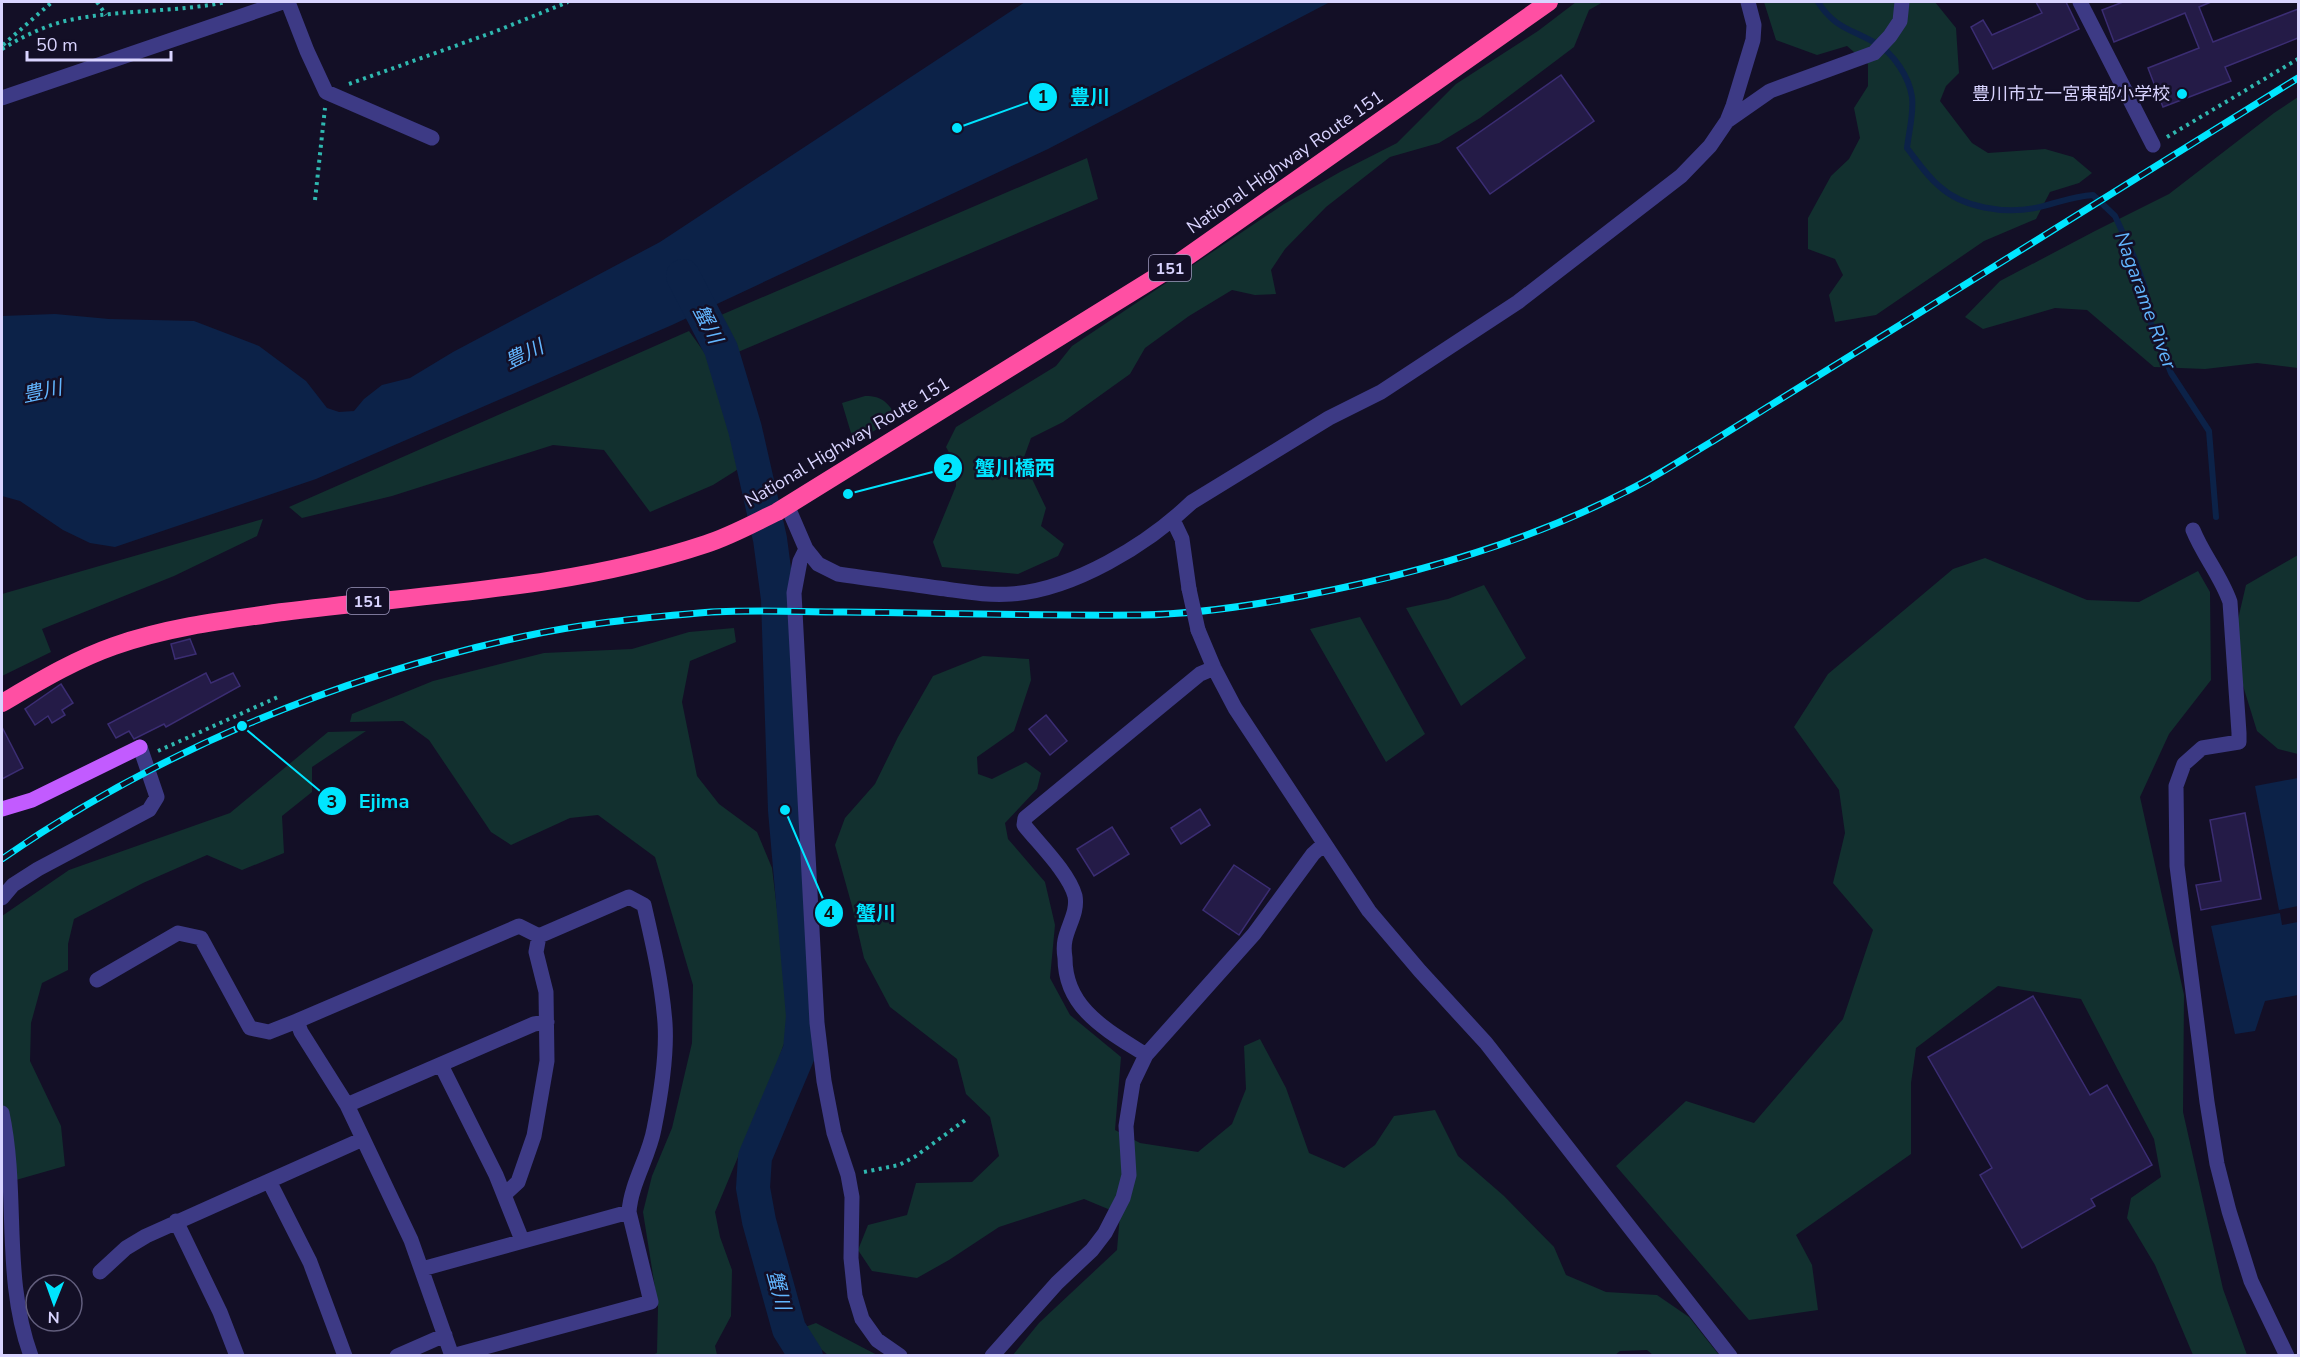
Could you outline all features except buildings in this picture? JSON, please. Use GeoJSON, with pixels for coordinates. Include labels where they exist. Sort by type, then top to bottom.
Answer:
{"type":"FeatureCollection","features":[{"type":"Feature","properties":{"kind":"highway","name":"National Highway Route 151"},"geometry":{"type":"LineString","coordinates":[[2,704],[56,671],[114,646],[165,631],[348,604],[595,573],[657,559],[709,543],[744,529],[782,508],[1174,266],[1549,2]]}},
{"type":"Feature","properties":{"kind":"main road"},"geometry":{"type":"LineString","coordinates":[[2,809],[32,800],[142,753]]}},
{"type":"Feature","properties":{"kind":"street"},"geometry":{"type":"LineString","coordinates":[[2,98],[283,2]]}},
{"type":"Feature","properties":{"kind":"street"},"geometry":{"type":"LineString","coordinates":[[288,2],[326,92],[432,138]]}},
{"type":"Feature","properties":{"kind":"street"},"geometry":{"type":"LineString","coordinates":[[782,508],[806,549],[818,564],[838,574],[982,594],[1010,594],[1043,590],[1079,578],[1173,520],[1192,502],[1329,418],[1381,392],[1518,302],[1681,176],[1710,146],[1727,121],[1753,39],[1754,25],[1748,2]]}},
{"type":"Feature","properties":{"kind":"street"},"geometry":{"type":"LineString","coordinates":[[1727,121],[1770,91],[1874,53],[1900,21],[1902,2]]}},
{"type":"Feature","properties":{"kind":"street"},"geometry":{"type":"LineString","coordinates":[[2079,2],[2153,145]]}},
{"type":"Feature","properties":{"kind":"street"},"geometry":{"type":"LineString","coordinates":[[1173,520],[1182,538],[1189,589],[1198,630],[1214,668],[1235,708],[1324,844],[1369,911],[1420,971],[1486,1042],[1730,1356]]}},
{"type":"Feature","properties":{"kind":"street"},"geometry":{"type":"LineString","coordinates":[[2193,530],[2201,550],[2224,585],[2230,602],[2239,742],[2202,748],[2184,764],[2176,786],[2177,866],[2217,1164],[2251,1281],[2287,1356]]}},
{"type":"Feature","properties":{"kind":"street"},"geometry":{"type":"LineString","coordinates":[[806,549],[800,561],[794,593],[818,1023],[824,1081],[834,1133],[848,1175],[852,1197],[850,1258],[855,1296],[862,1319],[877,1340],[900,1356]]}},
{"type":"Feature","properties":{"kind":"street"},"geometry":{"type":"LineString","coordinates":[[1146,1054],[1108,1030],[1082,1008],[1068,987],[1064,941],[1075,911],[1075,898],[1071,883],[1024,825],[1025,818],[1200,674],[1214,668]]}},
{"type":"Feature","properties":{"kind":"street"},"geometry":{"type":"LineString","coordinates":[[2,898],[13,885],[38,869],[149,810],[156,797],[142,753]]}},
{"type":"Feature","properties":{"kind":"street"},"geometry":{"type":"LineString","coordinates":[[992,1356],[1092,1250],[1105,1233],[1123,1198],[1129,1175],[1126,1126],[1133,1082],[1146,1054],[1254,934],[1313,854],[1324,844]]}},
{"type":"Feature","properties":{"kind":"street"},"geometry":{"type":"LineString","coordinates":[[297,1021],[301,1032],[347,1105],[363,1139],[422,1269],[452,1356],[651,1302],[629,1212],[630,1198],[654,1131],[664,1053],[665,1025],[658,964],[644,905],[629,897],[538,936]]}},
{"type":"Feature","properties":{"kind":"street"},"geometry":{"type":"LineString","coordinates":[[97,980],[178,933],[201,938],[250,1028],[268,1032],[519,926],[538,936]]}},
{"type":"Feature","properties":{"kind":"street"},"geometry":{"type":"LineString","coordinates":[[505,1194],[518,1182],[534,1136],[547,1061],[546,992],[536,952],[538,936]]}},
{"type":"Feature","properties":{"kind":"street"},"geometry":{"type":"LineString","coordinates":[[347,1105],[534,1024],[547,1022]]}},
{"type":"Feature","properties":{"kind":"street"},"geometry":{"type":"LineString","coordinates":[[441,1065],[505,1194],[522,1240]]}},
{"type":"Feature","properties":{"kind":"street"},"geometry":{"type":"LineString","coordinates":[[2,1113],[8,1142],[12,1262],[16,1300],[24,1338],[31,1356]]}},
{"type":"Feature","properties":{"kind":"street"},"geometry":{"type":"LineString","coordinates":[[100,1272],[126,1248],[176,1221],[363,1139]]}},
{"type":"Feature","properties":{"kind":"street"},"geometry":{"type":"LineString","coordinates":[[269,1181],[310,1262],[345,1356]]}},
{"type":"Feature","properties":{"kind":"street"},"geometry":{"type":"LineString","coordinates":[[422,1269],[629,1212]]}},
{"type":"Feature","properties":{"kind":"street"},"geometry":{"type":"LineString","coordinates":[[176,1221],[220,1312],[237,1356]]}},
{"type":"Feature","properties":{"kind":"street"},"geometry":{"type":"LineString","coordinates":[[397,1356],[445,1335]]}},
{"type":"Feature","properties":{"kind":"path"},"geometry":{"type":"LineString","coordinates":[[2,48],[52,2]]}},
{"type":"Feature","properties":{"kind":"path"},"geometry":{"type":"LineString","coordinates":[[97,2],[106,15]]}},
{"type":"Feature","properties":{"kind":"path"},"geometry":{"type":"LineString","coordinates":[[2,48],[32,32],[65,21],[106,15],[173,11],[226,2]]}},
{"type":"Feature","properties":{"kind":"path"},"geometry":{"type":"LineString","coordinates":[[315,200],[326,92],[494,32],[568,2]]}},
{"type":"Feature","properties":{"kind":"path"},"geometry":{"type":"LineString","coordinates":[[2153,145],[2298,59]]}},
{"type":"Feature","properties":{"kind":"path"},"geometry":{"type":"LineString","coordinates":[[142,753],[278,697]]}},
{"type":"Feature","properties":{"kind":"path"},"geometry":{"type":"LineString","coordinates":[[848,1175],[899,1165],[916,1156],[968,1118]]}},
{"type":"Feature","properties":{"kind":"green space"},"geometry":{"type":"Polygon","coordinates":[[[1576,2],[1603,2],[1589,10],[1574,47],[1480,118],[1439,143],[1390,157],[1326,207],[1285,249],[1271,270],[1276,294],[1255,295],[1232,290],[1189,316],[1145,348],[1130,374],[1063,422],[1031,438],[1023,460],[1046,508],[1041,526],[1064,544],[1058,556],[1018,574],[942,567],[933,542],[956,486],[956,465],[946,447],[956,427],[1056,366],[1072,346],[1284,204],[1397,143],[1456,84],[1538,31],[1576,2]]]}},
{"type":"Feature","properties":{"kind":"green space"},"geometry":{"type":"Polygon","coordinates":[[[1764,2],[1935,2],[1956,28],[1959,73],[1946,86],[1940,101],[1972,143],[1988,153],[2045,149],[2073,157],[2092,173],[2079,183],[2050,192],[2036,219],[1984,241],[1876,315],[1835,322],[1829,295],[1843,275],[1835,259],[1808,249],[1808,218],[1831,176],[1849,159],[1860,138],[1854,108],[1868,86],[1868,64],[1847,46],[1817,55],[1776,40],[1764,2]]]}},
{"type":"Feature","properties":{"kind":"green space"},"geometry":{"type":"Polygon","coordinates":[[[2298,97],[2298,368],[2257,363],[2205,369],[2154,367],[2087,310],[2055,308],[1983,329],[1965,317],[2000,281],[2169,194],[2298,97]]]}},
{"type":"Feature","properties":{"kind":"green space"},"geometry":{"type":"Polygon","coordinates":[[[1087,158],[1098,199],[738,352],[721,315],[1087,158]]]}},
{"type":"Feature","properties":{"kind":"green space"},"geometry":{"type":"Polygon","coordinates":[[[689,331],[709,359],[740,468],[713,485],[650,512],[604,450],[553,445],[392,496],[302,518],[289,507],[689,331]]]}},
{"type":"Feature","properties":{"kind":"green space"},"geometry":{"type":"Polygon","coordinates":[[[865,396],[876,397],[884,401],[897,417],[854,443],[842,403],[865,396]]]}},
{"type":"Feature","properties":{"kind":"green space"},"geometry":{"type":"Polygon","coordinates":[[[263,519],[257,536],[174,576],[42,629],[51,652],[2,676],[2,594],[263,519]]]}},
{"type":"Feature","properties":{"kind":"green space"},"geometry":{"type":"Polygon","coordinates":[[[2298,555],[2298,754],[2278,749],[2257,731],[2240,676],[2236,628],[2246,585],[2298,555]]]}},
{"type":"Feature","properties":{"kind":"green space"},"geometry":{"type":"Polygon","coordinates":[[[1985,558],[2087,600],[2139,602],[2198,571],[2210,592],[2211,680],[2169,734],[2140,797],[2184,995],[2183,1112],[2223,1289],[2247,1355],[2193,1355],[2155,1265],[2127,1218],[2131,1198],[2161,1177],[2154,1139],[2081,999],[1998,986],[1916,1048],[1911,1083],[1911,1154],[1796,1235],[1812,1265],[1818,1310],[1749,1320],[1616,1166],[1686,1101],[1754,1123],[1843,1019],[1873,930],[1833,883],[1845,833],[1839,790],[1794,727],[1828,674],[1953,569],[1985,558]]]}},
{"type":"Feature","properties":{"kind":"green space"},"geometry":{"type":"Polygon","coordinates":[[[1484,585],[1526,658],[1461,706],[1406,608],[1448,599],[1484,585]]]}},
{"type":"Feature","properties":{"kind":"green space"},"geometry":{"type":"Polygon","coordinates":[[[1360,617],[1425,734],[1386,762],[1310,629],[1360,617]]]}},
{"type":"Feature","properties":{"kind":"green space"},"geometry":{"type":"Polygon","coordinates":[[[734,628],[736,642],[690,661],[682,702],[697,776],[719,804],[757,832],[772,868],[791,1024],[776,1066],[715,1212],[720,1237],[732,1270],[731,1316],[715,1346],[717,1355],[652,1355],[657,1353],[658,1307],[643,1212],[652,1176],[672,1128],[692,1043],[693,985],[655,857],[598,815],[570,818],[511,845],[491,832],[429,740],[403,721],[350,722],[352,714],[433,681],[544,653],[632,649],[689,632],[734,628]]]}},
{"type":"Feature","properties":{"kind":"green space"},"geometry":{"type":"Polygon","coordinates":[[[983,656],[1029,659],[1031,680],[1014,731],[977,757],[978,774],[992,779],[1026,762],[1041,773],[1037,789],[1005,823],[1008,839],[1045,882],[1055,925],[1050,978],[1070,1015],[1121,1057],[1115,1130],[1140,1143],[1198,1152],[1232,1124],[1246,1089],[1244,1046],[1260,1039],[1286,1088],[1309,1153],[1344,1168],[1375,1145],[1394,1116],[1435,1110],[1458,1156],[1504,1196],[1554,1247],[1566,1275],[1606,1292],[1657,1295],[1689,1317],[1719,1355],[1653,1355],[1647,1350],[1620,1351],[1614,1356],[1013,1355],[1039,1323],[1117,1250],[1120,1214],[1084,1199],[999,1227],[917,1278],[872,1271],[858,1250],[868,1225],[907,1215],[916,1183],[972,1182],[999,1156],[990,1117],[966,1094],[957,1059],[890,1007],[864,958],[835,845],[845,818],[875,784],[898,737],[933,676],[983,656]]]}},
{"type":"Feature","properties":{"kind":"green space"},"geometry":{"type":"Polygon","coordinates":[[[366,731],[312,767],[312,792],[282,816],[284,853],[242,870],[207,855],[143,883],[74,919],[68,944],[68,970],[42,983],[31,1023],[30,1061],[61,1126],[65,1166],[2,1184],[2,916],[69,870],[230,813],[328,732],[366,731]]]}},
{"type":"Feature","properties":{"kind":"green space"},"geometry":{"type":"Polygon","coordinates":[[[816,1323],[877,1355],[828,1355],[811,1341],[805,1327],[816,1323]]]}},
{"type":"Feature","properties":{"kind":"water"},"geometry":{"type":"Polygon","coordinates":[[[1025,2],[1330,2],[1048,149],[672,325],[316,479],[115,547],[90,543],[63,530],[20,501],[2,496],[2,316],[55,314],[109,319],[194,321],[259,346],[306,381],[327,408],[339,412],[354,411],[364,399],[382,385],[410,378],[453,352],[660,242],[1025,2]]]}},
{"type":"Feature","properties":{"kind":"water"},"geometry":{"type":"Polygon","coordinates":[[[2298,778],[2298,906],[2279,910],[2255,786],[2298,778]]]}},
{"type":"Feature","properties":{"kind":"water"},"geometry":{"type":"Polygon","coordinates":[[[2280,913],[2282,925],[2298,922],[2298,995],[2265,1001],[2255,1031],[2235,1034],[2211,926],[2280,913]]]}},
{"type":"Feature","properties":{"kind":"waterway","name":"Nagarame River"},"geometry":{"type":"LineString","coordinates":[[1818,2],[1831,18],[1844,28],[1883,48],[1900,67],[1908,82],[1912,97],[1912,116],[1907,148],[1930,177],[1949,194],[1984,208],[2010,210],[2035,208],[2071,198],[2093,195],[2115,216],[2134,257],[2145,288],[2148,316],[2171,373],[2209,431],[2216,517]]}},
{"type":"Feature","properties":{"kind":"waterway","name":"蟹川"},"geometry":{"type":"LineString","coordinates":[[683,276],[721,349],[745,429],[770,539],[778,599],[785,810],[803,1016],[800,1050],[755,1157],[753,1188],[759,1221],[789,1329],[806,1356]]}},
{"type":"Feature","properties":{"kind":"railway"},"geometry":{"type":"LineString","coordinates":[[2,859],[61,820],[122,785],[185,752],[250,723],[384,674],[521,637],[610,622],[717,612],[1104,615],[1202,611],[1344,588],[1427,567],[1509,542],[1589,510],[1659,474],[2298,78]]}},
{"type":"Feature","properties":{"kind":"place","name":"豊川市立一宮東部小学校"},"geometry":{"type":"Point","coordinates":[2182,94]}},
{"type":"Feature","properties":{"kind":"place","name":"豊川"},"geometry":{"type":"Point","coordinates":[957,128]}},
{"type":"Feature","properties":{"kind":"place","name":"蟹川橋西"},"geometry":{"type":"Point","coordinates":[848,494]}},
{"type":"Feature","properties":{"kind":"place","name":"Ejima"},"geometry":{"type":"Point","coordinates":[242,726]}},
{"type":"Feature","properties":{"kind":"place","name":"蟹川"},"geometry":{"type":"Point","coordinates":[785,810]}}]}
